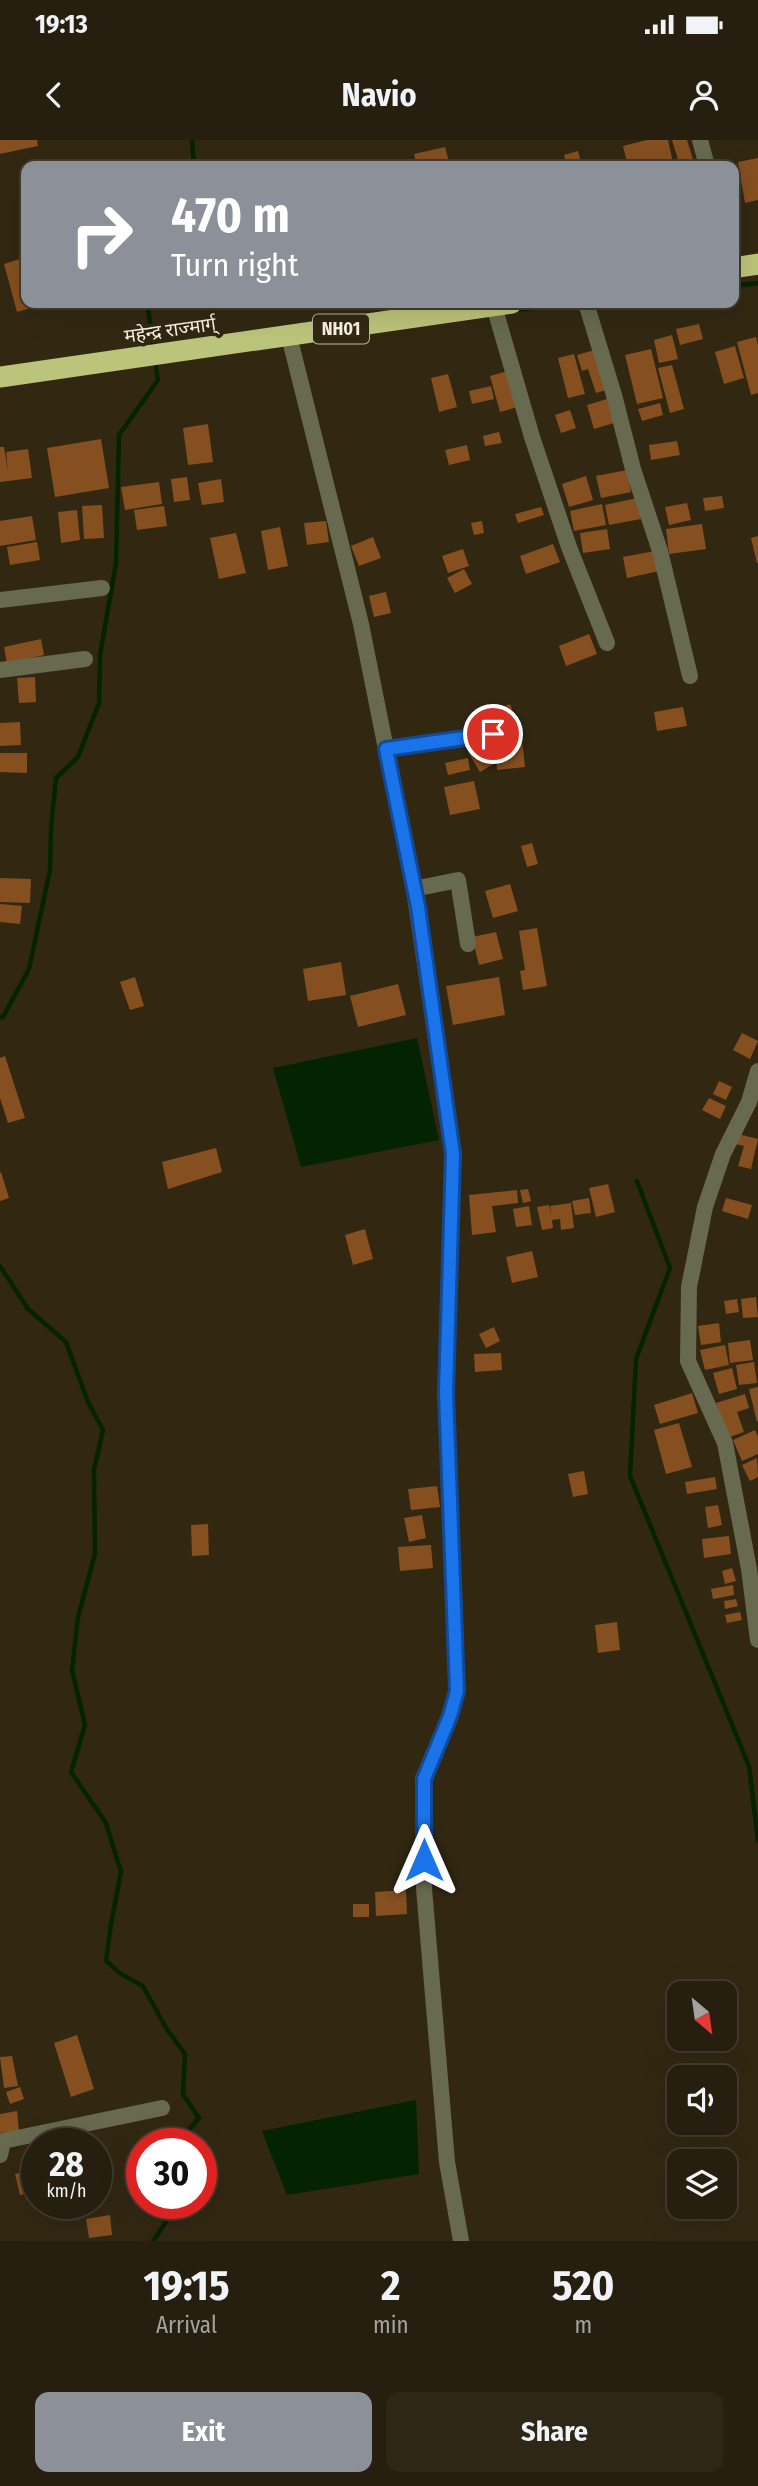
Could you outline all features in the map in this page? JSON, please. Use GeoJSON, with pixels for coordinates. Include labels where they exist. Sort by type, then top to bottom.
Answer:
{"type":"FeatureCollection","features":[{"type":"Feature","properties":{"kind":"highway"},"geometry":{"type":"LineString","coordinates":[[739,267],[758,264]]}},
{"type":"Feature","properties":{"kind":"highway","name":"महेन्द्र राज्मार्ग्"},"geometry":{"type":"LineString","coordinates":[[0,377],[476,308]]}},
{"type":"Feature","properties":{"kind":"street"},"geometry":{"type":"LineString","coordinates":[[700,140],[706,161]]}},
{"type":"Feature","properties":{"kind":"street"},"geometry":{"type":"LineString","coordinates":[[504,308],[532,437],[569,547],[607,643]]}},
{"type":"Feature","properties":{"kind":"street"},"geometry":{"type":"LineString","coordinates":[[588,308],[633,469],[660,551],[690,676]]}},
{"type":"Feature","properties":{"kind":"street"},"geometry":{"type":"LineString","coordinates":[[289,336],[361,624],[439,1009],[453,1154],[446,1393],[457,1691],[450,1716],[424,1779],[424,1888],[447,2162],[461,2241]]}},
{"type":"Feature","properties":{"kind":"street"},"geometry":{"type":"LineString","coordinates":[[0,600],[102,588]]}},
{"type":"Feature","properties":{"kind":"street"},"geometry":{"type":"LineString","coordinates":[[0,670],[85,659]]}},
{"type":"Feature","properties":{"kind":"street"},"geometry":{"type":"LineString","coordinates":[[386,749],[493,734]]}},
{"type":"Feature","properties":{"kind":"street"},"geometry":{"type":"LineString","coordinates":[[414,889],[458,880],[468,944]]}},
{"type":"Feature","properties":{"kind":"street"},"geometry":{"type":"LineString","coordinates":[[758,1071],[749,1101],[723,1154],[705,1207],[690,1287],[688,1362],[725,1443],[758,1640]]}},
{"type":"Feature","properties":{"kind":"street"},"geometry":{"type":"LineString","coordinates":[[0,2155],[3,2141],[162,2108]]}},
{"type":"Feature","properties":{"kind":"shaded area"},"geometry":{"type":"Polygon","coordinates":[[[417,1038],[439,1140],[301,1167],[273,1068],[417,1038]]]}},
{"type":"Feature","properties":{"kind":"shaded area"},"geometry":{"type":"Polygon","coordinates":[[[416,2100],[419,2174],[287,2195],[262,2131],[416,2100]]]}},
{"type":"Feature","properties":{"kind":"building"},"geometry":{"type":"Polygon","coordinates":[[[0,140],[37,140],[38,146],[0,154],[0,140]]]}},
{"type":"Feature","properties":{"kind":"building"},"geometry":{"type":"Polygon","coordinates":[[[647,140],[668,140],[673,161],[627,161],[623,146],[647,140]]]}},
{"type":"Feature","properties":{"kind":"building"},"geometry":{"type":"Polygon","coordinates":[[[672,140],[687,140],[693,161],[678,161],[672,140]]]}},
{"type":"Feature","properties":{"kind":"building"},"geometry":{"type":"Polygon","coordinates":[[[445,147],[449,161],[416,161],[414,154],[445,147]]]}},
{"type":"Feature","properties":{"kind":"building"},"geometry":{"type":"Polygon","coordinates":[[[578,151],[581,161],[566,161],[564,155],[578,151]]]}},
{"type":"Feature","properties":{"kind":"building"},"geometry":{"type":"Polygon","coordinates":[[[758,158],[758,200],[745,203],[739,162],[758,158]]]}},
{"type":"Feature","properties":{"kind":"building"},"geometry":{"type":"Polygon","coordinates":[[[21,259],[21,308],[30,308],[17,312],[4,264],[21,259]]]}},
{"type":"Feature","properties":{"kind":"building"},"geometry":{"type":"Polygon","coordinates":[[[699,324],[703,339],[680,345],[676,329],[699,324]]]}},
{"type":"Feature","properties":{"kind":"building"},"geometry":{"type":"Polygon","coordinates":[[[672,335],[678,359],[659,363],[654,340],[672,335]]]}},
{"type":"Feature","properties":{"kind":"building"},"geometry":{"type":"Polygon","coordinates":[[[756,337],[758,393],[751,395],[737,342],[756,337]]]}},
{"type":"Feature","properties":{"kind":"building"},"geometry":{"type":"Polygon","coordinates":[[[735,346],[744,378],[724,384],[715,352],[735,346]]]}},
{"type":"Feature","properties":{"kind":"building"},"geometry":{"type":"Polygon","coordinates":[[[598,349],[610,389],[596,393],[588,369],[582,371],[577,355],[598,349]]]}},
{"type":"Feature","properties":{"kind":"building"},"geometry":{"type":"Polygon","coordinates":[[[651,349],[663,398],[637,404],[625,355],[651,349]]]}},
{"type":"Feature","properties":{"kind":"building"},"geometry":{"type":"Polygon","coordinates":[[[574,354],[585,394],[568,398],[558,358],[574,354]]]}},
{"type":"Feature","properties":{"kind":"building"},"geometry":{"type":"Polygon","coordinates":[[[672,365],[684,409],[670,413],[658,368],[672,365]]]}},
{"type":"Feature","properties":{"kind":"building"},"geometry":{"type":"Polygon","coordinates":[[[511,370],[521,406],[500,412],[490,376],[511,370]]]}},
{"type":"Feature","properties":{"kind":"building"},"geometry":{"type":"Polygon","coordinates":[[[448,374],[457,407],[439,412],[431,378],[448,374]]]}},
{"type":"Feature","properties":{"kind":"building"},"geometry":{"type":"Polygon","coordinates":[[[491,386],[494,399],[472,404],[469,391],[491,386]]]}},
{"type":"Feature","properties":{"kind":"building"},"geometry":{"type":"Polygon","coordinates":[[[607,399],[614,423],[594,429],[587,405],[607,399]]]}},
{"type":"Feature","properties":{"kind":"building"},"geometry":{"type":"Polygon","coordinates":[[[660,403],[663,415],[642,421],[638,409],[660,403]]]}},
{"type":"Feature","properties":{"kind":"building"},"geometry":{"type":"Polygon","coordinates":[[[570,410],[576,428],[561,433],[555,415],[570,410]]]}},
{"type":"Feature","properties":{"kind":"building"},"geometry":{"type":"Polygon","coordinates":[[[208,424],[213,462],[188,465],[183,428],[208,424]]]}},
{"type":"Feature","properties":{"kind":"building"},"geometry":{"type":"Polygon","coordinates":[[[499,432],[502,443],[485,446],[483,436],[499,432]]]}},
{"type":"Feature","properties":{"kind":"building"},"geometry":{"type":"Polygon","coordinates":[[[101,439],[109,488],[55,497],[47,448],[101,439]]]}},
{"type":"Feature","properties":{"kind":"building"},"geometry":{"type":"Polygon","coordinates":[[[677,441],[680,455],[651,460],[649,445],[677,441]]]}},
{"type":"Feature","properties":{"kind":"building"},"geometry":{"type":"Polygon","coordinates":[[[467,445],[470,460],[449,465],[445,450],[467,445]]]}},
{"type":"Feature","properties":{"kind":"building"},"geometry":{"type":"Polygon","coordinates":[[[0,447],[4,447],[8,471],[6,452],[28,449],[32,478],[0,482],[0,447]]]}},
{"type":"Feature","properties":{"kind":"building"},"geometry":{"type":"Polygon","coordinates":[[[627,470],[631,492],[601,498],[596,476],[627,470]]]}},
{"type":"Feature","properties":{"kind":"building"},"geometry":{"type":"Polygon","coordinates":[[[586,476],[593,500],[569,507],[562,484],[586,476]]]}},
{"type":"Feature","properties":{"kind":"building"},"geometry":{"type":"Polygon","coordinates":[[[187,477],[190,500],[174,502],[171,479],[187,477]]]}},
{"type":"Feature","properties":{"kind":"building"},"geometry":{"type":"Polygon","coordinates":[[[221,479],[224,502],[202,505],[198,483],[221,479]]]}},
{"type":"Feature","properties":{"kind":"building"},"geometry":{"type":"Polygon","coordinates":[[[159,482],[162,504],[125,510],[121,487],[159,482]]]}},
{"type":"Feature","properties":{"kind":"building"},"geometry":{"type":"Polygon","coordinates":[[[722,496],[724,508],[705,511],[703,498],[722,496]]]}},
{"type":"Feature","properties":{"kind":"building"},"geometry":{"type":"Polygon","coordinates":[[[637,498],[641,519],[609,525],[605,505],[637,498]]]}},
{"type":"Feature","properties":{"kind":"building"},"geometry":{"type":"Polygon","coordinates":[[[687,503],[691,520],[669,525],[665,507],[687,503]]]}},
{"type":"Feature","properties":{"kind":"building"},"geometry":{"type":"Polygon","coordinates":[[[602,504],[606,525],[574,531],[570,511],[602,504]]]}},
{"type":"Feature","properties":{"kind":"building"},"geometry":{"type":"Polygon","coordinates":[[[102,505],[104,538],[84,539],[82,506],[102,505]]]}},
{"type":"Feature","properties":{"kind":"building"},"geometry":{"type":"Polygon","coordinates":[[[164,506],[167,526],[137,530],[134,510],[164,506]]]}},
{"type":"Feature","properties":{"kind":"building"},"geometry":{"type":"Polygon","coordinates":[[[541,507],[544,515],[518,523],[515,514],[541,507]]]}},
{"type":"Feature","properties":{"kind":"building"},"geometry":{"type":"Polygon","coordinates":[[[77,510],[80,540],[61,543],[58,512],[77,510]]]}},
{"type":"Feature","properties":{"kind":"building"},"geometry":{"type":"Polygon","coordinates":[[[32,516],[36,540],[0,546],[0,521],[32,516]]]}},
{"type":"Feature","properties":{"kind":"building"},"geometry":{"type":"Polygon","coordinates":[[[326,521],[329,542],[307,545],[304,523],[326,521]]]}},
{"type":"Feature","properties":{"kind":"building"},"geometry":{"type":"Polygon","coordinates":[[[482,521],[484,533],[474,535],[471,523],[482,521]]]}},
{"type":"Feature","properties":{"kind":"building"},"geometry":{"type":"Polygon","coordinates":[[[702,524],[706,549],[669,554],[666,529],[702,524]]]}},
{"type":"Feature","properties":{"kind":"building"},"geometry":{"type":"Polygon","coordinates":[[[280,527],[288,566],[268,570],[261,531],[280,527]]]}},
{"type":"Feature","properties":{"kind":"building"},"geometry":{"type":"Polygon","coordinates":[[[607,529],[610,549],[583,553],[580,533],[607,529]]]}},
{"type":"Feature","properties":{"kind":"building"},"geometry":{"type":"Polygon","coordinates":[[[236,533],[246,573],[219,579],[210,538],[236,533]]]}},
{"type":"Feature","properties":{"kind":"building"},"geometry":{"type":"Polygon","coordinates":[[[758,536],[758,563],[757,563],[751,538],[758,536]]]}},
{"type":"Feature","properties":{"kind":"building"},"geometry":{"type":"Polygon","coordinates":[[[373,537],[381,558],[359,566],[351,546],[373,537]]]}},
{"type":"Feature","properties":{"kind":"building"},"geometry":{"type":"Polygon","coordinates":[[[37,542],[40,560],[10,565],[7,547],[37,542]]]}},
{"type":"Feature","properties":{"kind":"building"},"geometry":{"type":"Polygon","coordinates":[[[553,544],[560,562],[526,574],[520,556],[553,544]]]}},
{"type":"Feature","properties":{"kind":"building"},"geometry":{"type":"Polygon","coordinates":[[[463,549],[469,566],[448,573],[442,556],[463,549]]]}},
{"type":"Feature","properties":{"kind":"building"},"geometry":{"type":"Polygon","coordinates":[[[655,551],[659,571],[627,578],[623,557],[655,551]]]}},
{"type":"Feature","properties":{"kind":"building"},"geometry":{"type":"Polygon","coordinates":[[[464,569],[472,584],[455,593],[447,578],[464,569]]]}},
{"type":"Feature","properties":{"kind":"building"},"geometry":{"type":"Polygon","coordinates":[[[386,592],[391,613],[374,617],[369,596],[386,592]]]}},
{"type":"Feature","properties":{"kind":"building"},"geometry":{"type":"Polygon","coordinates":[[[589,634],[597,654],[566,666],[559,646],[589,634]]]}},
{"type":"Feature","properties":{"kind":"building"},"geometry":{"type":"Polygon","coordinates":[[[41,639],[44,655],[7,664],[4,647],[41,639]]]}},
{"type":"Feature","properties":{"kind":"building"},"geometry":{"type":"Polygon","coordinates":[[[35,677],[36,702],[19,703],[17,678],[35,677]]]}},
{"type":"Feature","properties":{"kind":"building"},"geometry":{"type":"Polygon","coordinates":[[[510,704],[517,723],[502,729],[495,710],[510,704]]]}},
{"type":"Feature","properties":{"kind":"building"},"geometry":{"type":"Polygon","coordinates":[[[683,707],[687,726],[657,731],[654,712],[683,707]]]}},
{"type":"Feature","properties":{"kind":"building"},"geometry":{"type":"Polygon","coordinates":[[[20,722],[21,745],[0,746],[0,723],[20,722]]]}},
{"type":"Feature","properties":{"kind":"building"},"geometry":{"type":"Polygon","coordinates":[[[491,739],[497,750],[490,754],[495,763],[480,772],[468,752],[491,739]]]}},
{"type":"Feature","properties":{"kind":"building"},"geometry":{"type":"Polygon","coordinates":[[[522,739],[525,767],[497,770],[496,755],[513,754],[512,740],[522,739]]]}},
{"type":"Feature","properties":{"kind":"building"},"geometry":{"type":"Polygon","coordinates":[[[0,753],[27,753],[27,773],[0,772],[0,753]]]}},
{"type":"Feature","properties":{"kind":"building"},"geometry":{"type":"Polygon","coordinates":[[[468,758],[470,770],[448,775],[445,763],[468,758]]]}},
{"type":"Feature","properties":{"kind":"building"},"geometry":{"type":"Polygon","coordinates":[[[474,781],[480,809],[450,815],[444,787],[474,781]]]}},
{"type":"Feature","properties":{"kind":"building"},"geometry":{"type":"Polygon","coordinates":[[[532,843],[538,864],[527,867],[521,846],[532,843]]]}},
{"type":"Feature","properties":{"kind":"building"},"geometry":{"type":"Polygon","coordinates":[[[0,878],[31,879],[30,903],[0,902],[0,878]]]}},
{"type":"Feature","properties":{"kind":"building"},"geometry":{"type":"Polygon","coordinates":[[[510,884],[518,911],[493,918],[485,891],[510,884]]]}},
{"type":"Feature","properties":{"kind":"building"},"geometry":{"type":"Polygon","coordinates":[[[0,904],[22,906],[20,924],[0,922],[0,904]]]}},
{"type":"Feature","properties":{"kind":"building"},"geometry":{"type":"Polygon","coordinates":[[[537,928],[547,986],[523,990],[520,971],[525,970],[519,931],[537,928]]]}},
{"type":"Feature","properties":{"kind":"building"},"geometry":{"type":"Polygon","coordinates":[[[496,932],[503,959],[479,965],[472,937],[496,932]]]}},
{"type":"Feature","properties":{"kind":"building"},"geometry":{"type":"Polygon","coordinates":[[[341,962],[346,995],[308,1001],[303,969],[341,962]]]}},
{"type":"Feature","properties":{"kind":"building"},"geometry":{"type":"Polygon","coordinates":[[[135,977],[144,1006],[130,1010],[120,982],[135,977]]]}},
{"type":"Feature","properties":{"kind":"building"},"geometry":{"type":"Polygon","coordinates":[[[499,977],[505,1015],[453,1025],[446,986],[499,977]]]}},
{"type":"Feature","properties":{"kind":"building"},"geometry":{"type":"Polygon","coordinates":[[[398,984],[406,1015],[358,1027],[350,996],[398,984]]]}},
{"type":"Feature","properties":{"kind":"building"},"geometry":{"type":"Polygon","coordinates":[[[742,1033],[758,1041],[750,1059],[733,1050],[742,1033]]]}},
{"type":"Feature","properties":{"kind":"building"},"geometry":{"type":"Polygon","coordinates":[[[5,1056],[25,1118],[8,1123],[0,1098],[0,1058],[5,1056]]]}},
{"type":"Feature","properties":{"kind":"building"},"geometry":{"type":"Polygon","coordinates":[[[719,1081],[732,1087],[726,1100],[713,1094],[719,1081]]]}},
{"type":"Feature","properties":{"kind":"building"},"geometry":{"type":"Polygon","coordinates":[[[709,1098],[726,1106],[720,1119],[702,1110],[709,1098]]]}},
{"type":"Feature","properties":{"kind":"building"},"geometry":{"type":"Polygon","coordinates":[[[738,1134],[758,1139],[751,1169],[738,1166],[744,1146],[735,1144],[738,1134]]]}},
{"type":"Feature","properties":{"kind":"building"},"geometry":{"type":"Polygon","coordinates":[[[216,1148],[222,1172],[168,1189],[162,1162],[216,1148]]]}},
{"type":"Feature","properties":{"kind":"building"},"geometry":{"type":"Polygon","coordinates":[[[0,1173],[9,1198],[0,1201],[0,1173]]]}},
{"type":"Feature","properties":{"kind":"building"},"geometry":{"type":"Polygon","coordinates":[[[608,1184],[615,1212],[596,1217],[589,1188],[608,1184]]]}},
{"type":"Feature","properties":{"kind":"building"},"geometry":{"type":"Polygon","coordinates":[[[528,1189],[531,1201],[523,1203],[520,1190],[528,1189]]]}},
{"type":"Feature","properties":{"kind":"building"},"geometry":{"type":"Polygon","coordinates":[[[517,1190],[518,1203],[492,1206],[496,1232],[472,1235],[469,1195],[517,1190]]]}},
{"type":"Feature","properties":{"kind":"building"},"geometry":{"type":"Polygon","coordinates":[[[589,1198],[591,1213],[575,1215],[572,1201],[589,1198]]]}},
{"type":"Feature","properties":{"kind":"building"},"geometry":{"type":"Polygon","coordinates":[[[726,1198],[752,1205],[748,1219],[722,1211],[726,1198]]]}},
{"type":"Feature","properties":{"kind":"building"},"geometry":{"type":"Polygon","coordinates":[[[571,1203],[574,1228],[561,1230],[560,1219],[552,1220],[553,1228],[542,1230],[537,1207],[549,1205],[551,1215],[550,1206],[571,1203]]]}},
{"type":"Feature","properties":{"kind":"building"},"geometry":{"type":"Polygon","coordinates":[[[529,1206],[532,1225],[516,1227],[513,1209],[529,1206]]]}},
{"type":"Feature","properties":{"kind":"building"},"geometry":{"type":"Polygon","coordinates":[[[365,1229],[373,1259],[353,1265],[345,1235],[365,1229]]]}},
{"type":"Feature","properties":{"kind":"building"},"geometry":{"type":"Polygon","coordinates":[[[532,1251],[538,1277],[512,1283],[506,1257],[532,1251]]]}},
{"type":"Feature","properties":{"kind":"building"},"geometry":{"type":"Polygon","coordinates":[[[756,1297],[758,1317],[743,1318],[741,1299],[756,1297]]]}},
{"type":"Feature","properties":{"kind":"building"},"geometry":{"type":"Polygon","coordinates":[[[737,1299],[739,1312],[726,1314],[724,1301],[737,1299]]]}},
{"type":"Feature","properties":{"kind":"building"},"geometry":{"type":"Polygon","coordinates":[[[719,1323],[721,1342],[701,1345],[698,1326],[719,1323]]]}},
{"type":"Feature","properties":{"kind":"building"},"geometry":{"type":"Polygon","coordinates":[[[494,1327],[500,1341],[486,1348],[479,1334],[494,1327]]]}},
{"type":"Feature","properties":{"kind":"building"},"geometry":{"type":"Polygon","coordinates":[[[750,1340],[753,1360],[730,1363],[728,1343],[750,1340]]]}},
{"type":"Feature","properties":{"kind":"building"},"geometry":{"type":"Polygon","coordinates":[[[725,1345],[729,1365],[705,1370],[700,1350],[725,1345]]]}},
{"type":"Feature","properties":{"kind":"building"},"geometry":{"type":"Polygon","coordinates":[[[501,1353],[502,1370],[475,1372],[474,1354],[501,1353]]]}},
{"type":"Feature","properties":{"kind":"building"},"geometry":{"type":"Polygon","coordinates":[[[754,1362],[757,1383],[739,1385],[736,1365],[754,1362]]]}},
{"type":"Feature","properties":{"kind":"building"},"geometry":{"type":"Polygon","coordinates":[[[732,1368],[737,1389],[719,1394],[713,1373],[732,1368]]]}},
{"type":"Feature","properties":{"kind":"building"},"geometry":{"type":"Polygon","coordinates":[[[758,1387],[758,1421],[757,1422],[749,1389],[758,1387]]]}},
{"type":"Feature","properties":{"kind":"building"},"geometry":{"type":"Polygon","coordinates":[[[692,1393],[698,1413],[660,1424],[654,1405],[692,1393]]]}},
{"type":"Feature","properties":{"kind":"building"},"geometry":{"type":"Polygon","coordinates":[[[745,1394],[749,1408],[737,1412],[744,1432],[727,1438],[716,1403],[745,1394]]]}},
{"type":"Feature","properties":{"kind":"building"},"geometry":{"type":"Polygon","coordinates":[[[679,1423],[692,1467],[666,1474],[654,1430],[679,1423]]]}},
{"type":"Feature","properties":{"kind":"building"},"geometry":{"type":"Polygon","coordinates":[[[755,1430],[758,1437],[758,1454],[742,1461],[733,1440],[755,1430]]]}},
{"type":"Feature","properties":{"kind":"building"},"geometry":{"type":"Polygon","coordinates":[[[757,1458],[758,1477],[750,1481],[742,1465],[757,1458]]]}},
{"type":"Feature","properties":{"kind":"building"},"geometry":{"type":"Polygon","coordinates":[[[584,1471],[588,1494],[573,1497],[568,1474],[584,1471]]]}},
{"type":"Feature","properties":{"kind":"building"},"geometry":{"type":"Polygon","coordinates":[[[715,1477],[717,1489],[687,1494],[685,1482],[715,1477]]]}},
{"type":"Feature","properties":{"kind":"building"},"geometry":{"type":"Polygon","coordinates":[[[437,1486],[440,1507],[411,1510],[408,1489],[437,1486]]]}},
{"type":"Feature","properties":{"kind":"building"},"geometry":{"type":"Polygon","coordinates":[[[718,1505],[722,1525],[708,1528],[705,1507],[718,1505]]]}},
{"type":"Feature","properties":{"kind":"building"},"geometry":{"type":"Polygon","coordinates":[[[422,1515],[426,1538],[409,1542],[404,1518],[422,1515]]]}},
{"type":"Feature","properties":{"kind":"building"},"geometry":{"type":"Polygon","coordinates":[[[208,1524],[209,1555],[192,1556],[191,1525],[208,1524]]]}},
{"type":"Feature","properties":{"kind":"building"},"geometry":{"type":"Polygon","coordinates":[[[729,1536],[731,1554],[704,1558],[702,1539],[729,1536]]]}},
{"type":"Feature","properties":{"kind":"building"},"geometry":{"type":"Polygon","coordinates":[[[431,1545],[433,1568],[400,1571],[398,1547],[431,1545]]]}},
{"type":"Feature","properties":{"kind":"building"},"geometry":{"type":"Polygon","coordinates":[[[732,1568],[736,1581],[725,1584],[722,1571],[732,1568]]]}},
{"type":"Feature","properties":{"kind":"building"},"geometry":{"type":"Polygon","coordinates":[[[733,1585],[734,1595],[713,1599],[711,1589],[733,1585]]]}},
{"type":"Feature","properties":{"kind":"building"},"geometry":{"type":"Polygon","coordinates":[[[736,1599],[738,1606],[725,1609],[724,1601],[736,1599]]]}},
{"type":"Feature","properties":{"kind":"building"},"geometry":{"type":"Polygon","coordinates":[[[740,1612],[742,1620],[727,1623],[725,1615],[740,1612]]]}},
{"type":"Feature","properties":{"kind":"building"},"geometry":{"type":"Polygon","coordinates":[[[617,1622],[620,1650],[598,1653],[595,1625],[617,1622]]]}},
{"type":"Feature","properties":{"kind":"building"},"geometry":{"type":"Polygon","coordinates":[[[406,1890],[407,1914],[376,1916],[375,1892],[406,1890]]]}},
{"type":"Feature","properties":{"kind":"building"},"geometry":{"type":"Polygon","coordinates":[[[353,1904],[369,1904],[369,1917],[353,1917],[353,1904]]]}},
{"type":"Feature","properties":{"kind":"building"},"geometry":{"type":"Polygon","coordinates":[[[77,2035],[94,2089],[71,2097],[54,2043],[77,2035]]]}},
{"type":"Feature","properties":{"kind":"building"},"geometry":{"type":"Polygon","coordinates":[[[12,2056],[18,2086],[4,2088],[0,2057],[12,2056]]]}},
{"type":"Feature","properties":{"kind":"building"},"geometry":{"type":"Polygon","coordinates":[[[20,2087],[24,2099],[10,2104],[6,2092],[20,2087]]]}},
{"type":"Feature","properties":{"kind":"building"},"geometry":{"type":"Polygon","coordinates":[[[17,2111],[19,2131],[0,2133],[0,2114],[17,2111]]]}},
{"type":"Feature","properties":{"kind":"building"},"geometry":{"type":"Polygon","coordinates":[[[21,2173],[21,2195],[20,2195],[15,2174],[21,2173]]]}},
{"type":"Feature","properties":{"kind":"building"},"geometry":{"type":"Polygon","coordinates":[[[86,2219],[110,2219],[112,2235],[89,2238],[86,2219]]]}},
{"type":"Feature","properties":{"kind":"waterway"},"geometry":{"type":"LineString","coordinates":[[192,140],[194,161]]}},
{"type":"Feature","properties":{"kind":"waterway"},"geometry":{"type":"LineString","coordinates":[[739,285],[758,283]]}},
{"type":"Feature","properties":{"kind":"waterway"},"geometry":{"type":"LineString","coordinates":[[148,308],[154,349]]}},
{"type":"Feature","properties":{"kind":"waterway"},"geometry":{"type":"LineString","coordinates":[[515,310],[534,308]]}},
{"type":"Feature","properties":{"kind":"waterway"},"geometry":{"type":"LineString","coordinates":[[0,1017],[3,1017],[29,969],[50,870],[56,778],[78,757],[99,703],[100,655],[116,563],[119,435],[158,380],[155,361]]}},
{"type":"Feature","properties":{"kind":"waterway"},"geometry":{"type":"LineString","coordinates":[[637,1181],[670,1268],[636,1359],[630,1476],[749,1766],[758,1841]]}},
{"type":"Feature","properties":{"kind":"waterway"},"geometry":{"type":"LineString","coordinates":[[0,1266],[28,1309],[66,1342],[88,1402],[103,1430],[94,1470],[95,1554],[78,1617],[72,1670],[85,1725],[71,1772],[106,1823],[121,1872],[106,1961],[121,1974],[143,1986],[166,2028],[185,2054],[183,2094],[199,2118],[191,2128]]}},
{"type":"Feature","properties":{"kind":"waterway"},"geometry":{"type":"LineString","coordinates":[[153,2241],[166,2219]]}},
{"type":"Feature","properties":{"kind":"route"},"geometry":{"type":"LineString","coordinates":[[424,1860],[424,1779],[450,1716],[457,1691],[446,1393],[453,1154],[418,907],[386,749],[493,734]]}}]}
